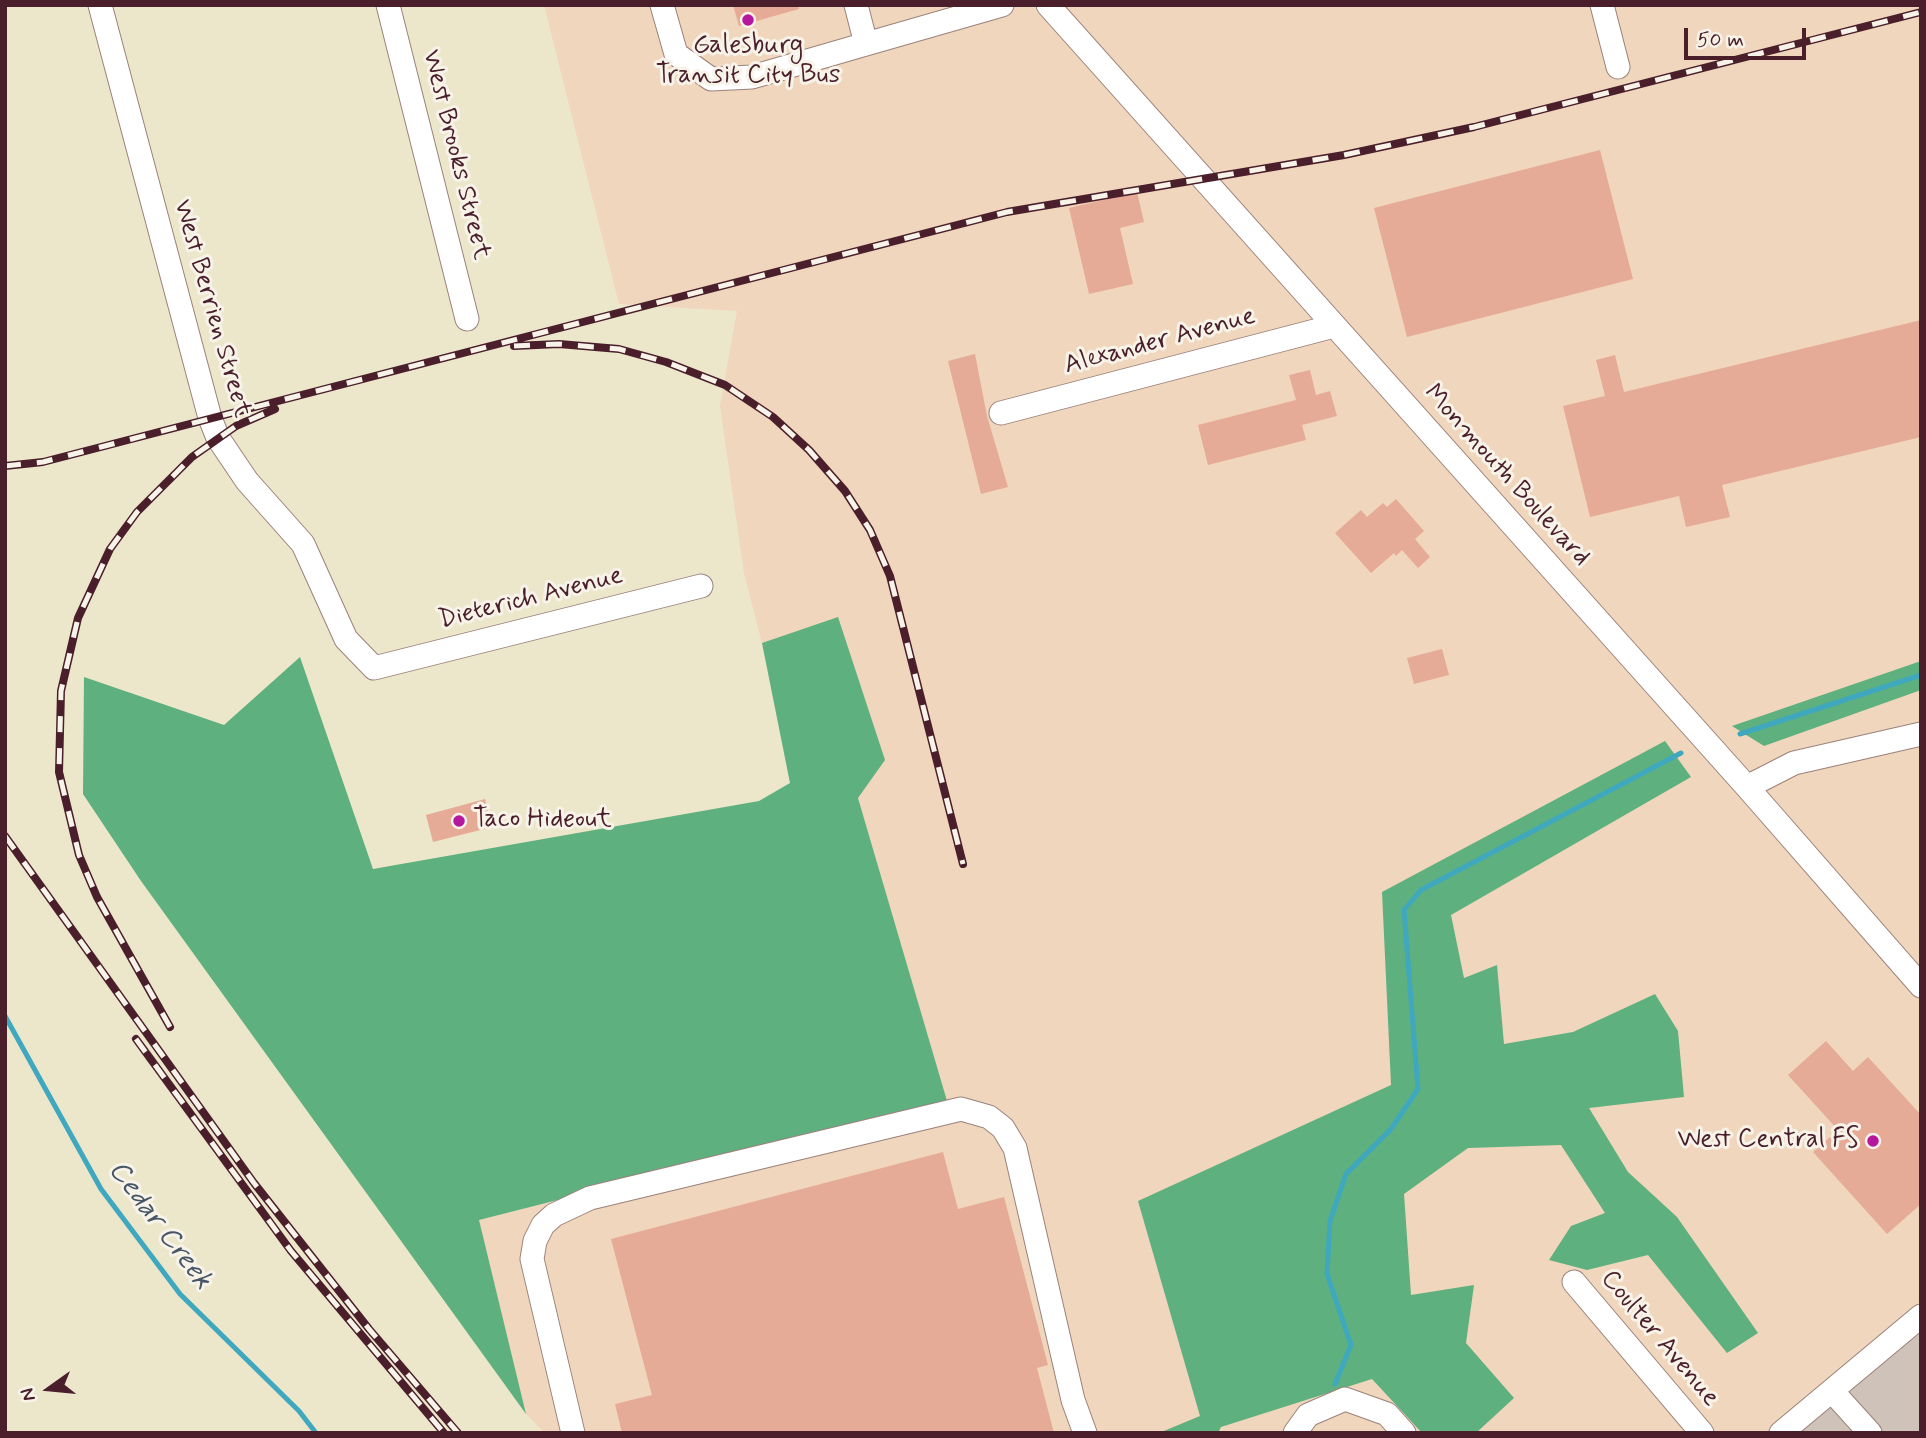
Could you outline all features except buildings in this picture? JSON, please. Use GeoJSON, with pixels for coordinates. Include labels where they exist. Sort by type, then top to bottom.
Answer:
{"type":"FeatureCollection","features":[{"type":"Feature","properties":{"kind":"street","name":"West Berrien Street"},"geometry":{"type":"LineString","coordinates":[[100,5],[206,405],[218,438],[247,481],[303,544],[346,639],[374,668]]}},
{"type":"Feature","properties":{"kind":"street","name":"West Brooks Street"},"geometry":{"type":"LineString","coordinates":[[388,5],[467,318]]}},
{"type":"Feature","properties":{"kind":"street"},"geometry":{"type":"LineString","coordinates":[[663,5],[676,54],[711,79],[752,77],[1002,5]]}},
{"type":"Feature","properties":{"kind":"street"},"geometry":{"type":"LineString","coordinates":[[856,5],[866,44]]}},
{"type":"Feature","properties":{"kind":"street","name":"Monmouth Boulevard"},"geometry":{"type":"LineString","coordinates":[[1048,5],[1747,787],[1921,986]]}},
{"type":"Feature","properties":{"kind":"street"},"geometry":{"type":"LineString","coordinates":[[1602,5],[1618,67]]}},
{"type":"Feature","properties":{"kind":"street","name":"Alexander Avenue"},"geometry":{"type":"LineString","coordinates":[[1001,413],[1334,326]]}},
{"type":"Feature","properties":{"kind":"street","name":"Dieterich Avenue"},"geometry":{"type":"LineString","coordinates":[[374,668],[701,586]]}},
{"type":"Feature","properties":{"kind":"street"},"geometry":{"type":"LineString","coordinates":[[1747,787],[1794,763],[1921,734]]}},
{"type":"Feature","properties":{"kind":"street"},"geometry":{"type":"LineString","coordinates":[[573,1433],[531,1259],[535,1241],[544,1225],[554,1215],[590,1198],[961,1109],[989,1117],[1003,1128],[1015,1149],[1073,1401],[1085,1433]]}},
{"type":"Feature","properties":{"kind":"street","name":"Coulter Avenue"},"geometry":{"type":"LineString","coordinates":[[1574,1282],[1702,1433]]}},
{"type":"Feature","properties":{"kind":"street"},"geometry":{"type":"LineString","coordinates":[[1781,1433],[1918,1323]]}},
{"type":"Feature","properties":{"kind":"street"},"geometry":{"type":"LineString","coordinates":[[1832,1391],[1870,1433]]}},
{"type":"Feature","properties":{"kind":"street"},"geometry":{"type":"LineString","coordinates":[[1295,1433],[1308,1415],[1345,1399],[1387,1415],[1404,1433]]}},
{"type":"Feature","properties":{"kind":"shaded area"},"geometry":{"type":"Polygon","coordinates":[[[544,5],[1921,5],[1921,1330],[1781,1433],[545,1433],[526,1414],[478,1220],[946,1101],[858,798],[762,643],[744,573],[720,406],[737,311],[619,304],[544,5]]]}},
{"type":"Feature","properties":{"kind":"shaded area"},"geometry":{"type":"Polygon","coordinates":[[[1921,1331],[1921,1433],[1781,1433],[1921,1331]]]}},
{"type":"Feature","properties":{"kind":"green space"},"geometry":{"type":"Polygon","coordinates":[[[838,617],[885,760],[858,798],[947,1101],[479,1220],[526,1414],[141,881],[83,794],[84,677],[224,725],[300,657],[373,869],[759,801],[790,783],[762,643],[838,617]]]}},
{"type":"Feature","properties":{"kind":"green space"},"geometry":{"type":"Polygon","coordinates":[[[1921,661],[1921,690],[1764,746],[1732,726],[1921,661]]]}},
{"type":"Feature","properties":{"kind":"green space"},"geometry":{"type":"Polygon","coordinates":[[[1665,741],[1691,777],[1451,915],[1464,978],[1497,965],[1504,1044],[1573,1032],[1655,994],[1678,1031],[1684,1097],[1589,1108],[1628,1172],[1677,1217],[1758,1333],[1727,1353],[1648,1255],[1587,1270],[1549,1260],[1571,1226],[1605,1213],[1561,1145],[1468,1148],[1404,1194],[1411,1295],[1474,1285],[1466,1343],[1514,1398],[1476,1433],[1422,1433],[1372,1379],[1221,1427],[1218,1433],[1159,1433],[1200,1416],[1138,1201],[1391,1085],[1382,892],[1665,741]]]}},
{"type":"Feature","properties":{"kind":"waterway"},"geometry":{"type":"LineString","coordinates":[[1740,734],[1921,675]]}},
{"type":"Feature","properties":{"kind":"waterway"},"geometry":{"type":"LineString","coordinates":[[1335,1384],[1351,1345],[1327,1274],[1330,1221],[1346,1174],[1391,1129],[1418,1089],[1404,910],[1421,890],[1681,753]]}},
{"type":"Feature","properties":{"kind":"waterway","name":"Cedar Creek"},"geometry":{"type":"LineString","coordinates":[[5,1016],[101,1189],[180,1294],[299,1411],[316,1433]]}},
{"type":"Feature","properties":{"kind":"railway"},"geometry":{"type":"LineString","coordinates":[[5,466],[43,462],[1007,212],[1344,155],[1474,127],[1921,12]]}},
{"type":"Feature","properties":{"kind":"railway"},"geometry":{"type":"LineString","coordinates":[[514,346],[559,344],[619,349],[666,362],[725,385],[773,417],[809,450],[845,491],[870,530],[890,576],[963,864]]}},
{"type":"Feature","properties":{"kind":"railway"},"geometry":{"type":"LineString","coordinates":[[170,1027],[97,897],[79,855],[59,772],[61,691],[78,618],[110,549],[137,512],[192,457],[236,426],[275,409]]}},
{"type":"Feature","properties":{"kind":"railway"},"geometry":{"type":"LineString","coordinates":[[5,836],[254,1183],[369,1329],[458,1433]]}},
{"type":"Feature","properties":{"kind":"railway"},"geometry":{"type":"LineString","coordinates":[[136,1039],[291,1251],[444,1433]]}},
{"type":"Feature","properties":{"kind":"place","name":"Galesburg Transit City Bus"},"geometry":{"type":"Point","coordinates":[748,20]}},
{"type":"Feature","properties":{"kind":"place","name":"Taco Hideout"},"geometry":{"type":"Point","coordinates":[459,821]}},
{"type":"Feature","properties":{"kind":"place","name":"West Central FS"},"geometry":{"type":"Point","coordinates":[1873,1141]}}]}
